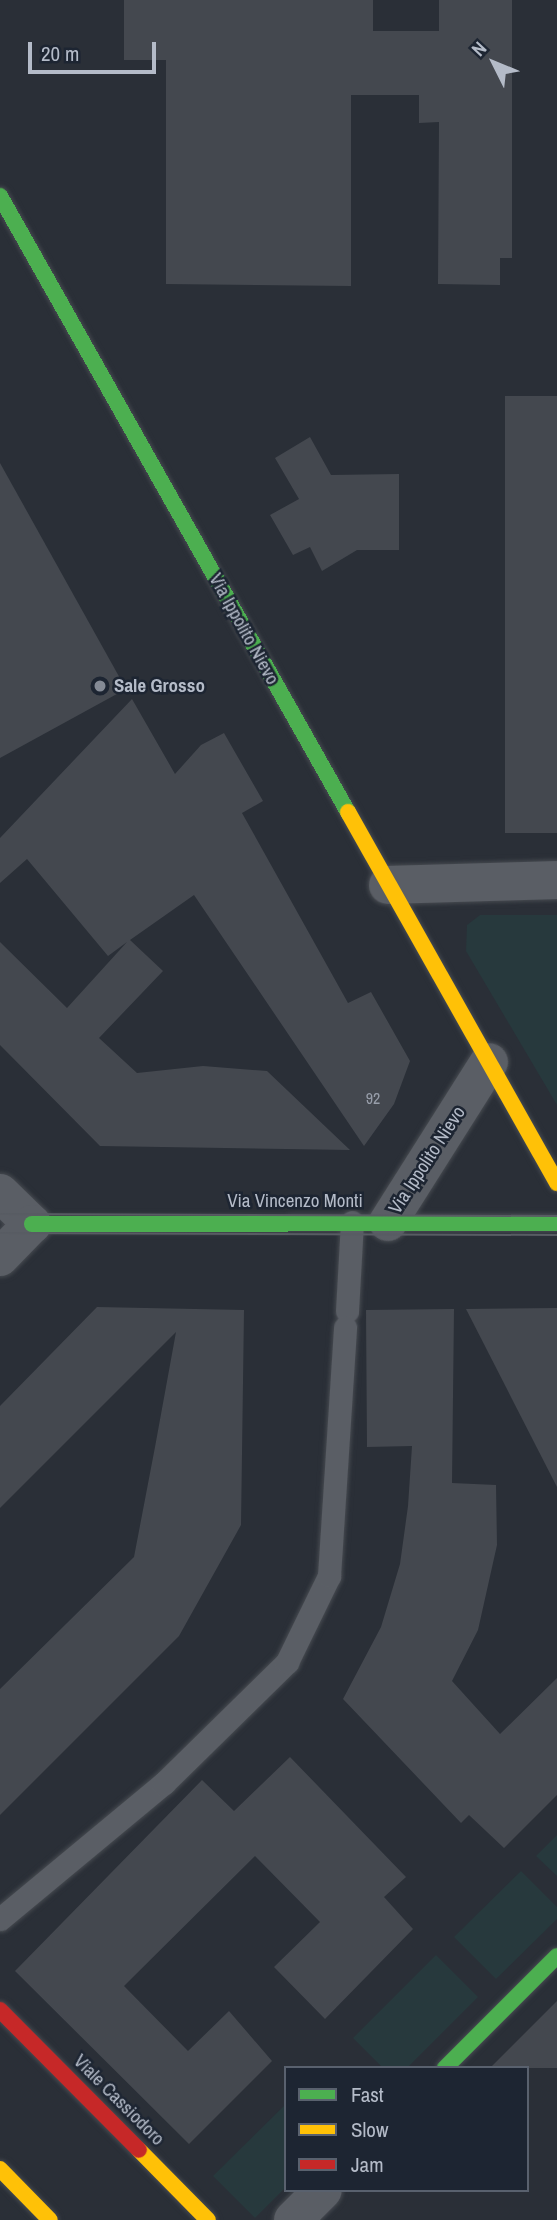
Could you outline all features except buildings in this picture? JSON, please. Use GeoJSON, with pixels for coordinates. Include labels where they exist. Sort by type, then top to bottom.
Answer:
{"type":"FeatureCollection","features":[{"type":"Feature","properties":{"kind":"street","name":"Via Ippolito Nievo"},"geometry":{"type":"LineString","coordinates":[[0,196],[557,1183]]}},
{"type":"Feature","properties":{"kind":"street"},"geometry":{"type":"LineString","coordinates":[[388,885],[557,880]]}},
{"type":"Feature","properties":{"kind":"street","name":"Via Ippolito Nievo"},"geometry":{"type":"LineString","coordinates":[[370,1222],[489,1062]]}},
{"type":"Feature","properties":{"kind":"street"},"geometry":{"type":"LineString","coordinates":[[0,1192],[32,1224],[0,1257]]}},
{"type":"Feature","properties":{"kind":"street","name":"Via Vincenzo Monti"},"geometry":{"type":"LineString","coordinates":[[32,1224],[557,1223]]}},
{"type":"Feature","properties":{"kind":"street"},"geometry":{"type":"LineString","coordinates":[[447,2066],[557,1956]]}},
{"type":"Feature","properties":{"kind":"street","name":"Viale Cassiodoro"},"geometry":{"type":"LineString","coordinates":[[0,2010],[208,2220]]}},
{"type":"Feature","properties":{"kind":"street"},"geometry":{"type":"LineString","coordinates":[[0,2169],[50,2220]]}},
{"type":"Feature","properties":{"kind":"street"},"geometry":{"type":"LineString","coordinates":[[293,2220],[321,2192]]}},
{"type":"Feature","properties":{"kind":"lane"},"geometry":{"type":"LineString","coordinates":[[0,1919],[164,1783],[287,1662],[329,1576],[346,1319],[370,1222]]}},
{"type":"Feature","properties":{"kind":"shaded area"},"geometry":{"type":"Polygon","coordinates":[[[480,915],[557,915],[557,1105],[466,951],[467,925],[480,915]]]}},
{"type":"Feature","properties":{"kind":"shaded area"},"geometry":{"type":"Polygon","coordinates":[[[557,1835],[557,1876],[536,1856],[557,1835]]]}},
{"type":"Feature","properties":{"kind":"shaded area"},"geometry":{"type":"Polygon","coordinates":[[[521,1871],[557,1907],[557,1919],[496,1979],[454,1937],[521,1871]]]}},
{"type":"Feature","properties":{"kind":"shaded area"},"geometry":{"type":"Polygon","coordinates":[[[436,1955],[478,1997],[409,2066],[381,2066],[353,2038],[436,1955]]]}},
{"type":"Feature","properties":{"kind":"shaded area"},"geometry":{"type":"Polygon","coordinates":[[[284,2106],[284,2189],[255,2218],[213,2176],[284,2106]]]}},
{"type":"Feature","properties":{"kind":"tram line"},"geometry":{"type":"LineString","coordinates":[[0,1214],[557,1216]]}},
{"type":"Feature","properties":{"kind":"tram line"},"geometry":{"type":"LineString","coordinates":[[0,1233],[557,1235]]}},
{"type":"Feature","properties":{"kind":"traffic: fast"},"geometry":{"type":"LineString","coordinates":[[0,196],[348,812]]}},
{"type":"Feature","properties":{"kind":"traffic: fast"},"geometry":{"type":"LineString","coordinates":[[32,1224],[557,1223]]}},
{"type":"Feature","properties":{"kind":"traffic: fast"},"geometry":{"type":"LineString","coordinates":[[447,2066],[557,1956]]}},
{"type":"Feature","properties":{"kind":"traffic: slow"},"geometry":{"type":"LineString","coordinates":[[348,812],[557,1183]]}},
{"type":"Feature","properties":{"kind":"traffic: slow"},"geometry":{"type":"LineString","coordinates":[[139,2150],[208,2220]]}},
{"type":"Feature","properties":{"kind":"traffic: slow"},"geometry":{"type":"LineString","coordinates":[[0,2169],[50,2220]]}},
{"type":"Feature","properties":{"kind":"traffic: jam"},"geometry":{"type":"LineString","coordinates":[[0,2010],[139,2150]]}},
{"type":"Feature","properties":{"kind":"place","name":"Sale Grosso"},"geometry":{"type":"Point","coordinates":[100,686]}}]}
